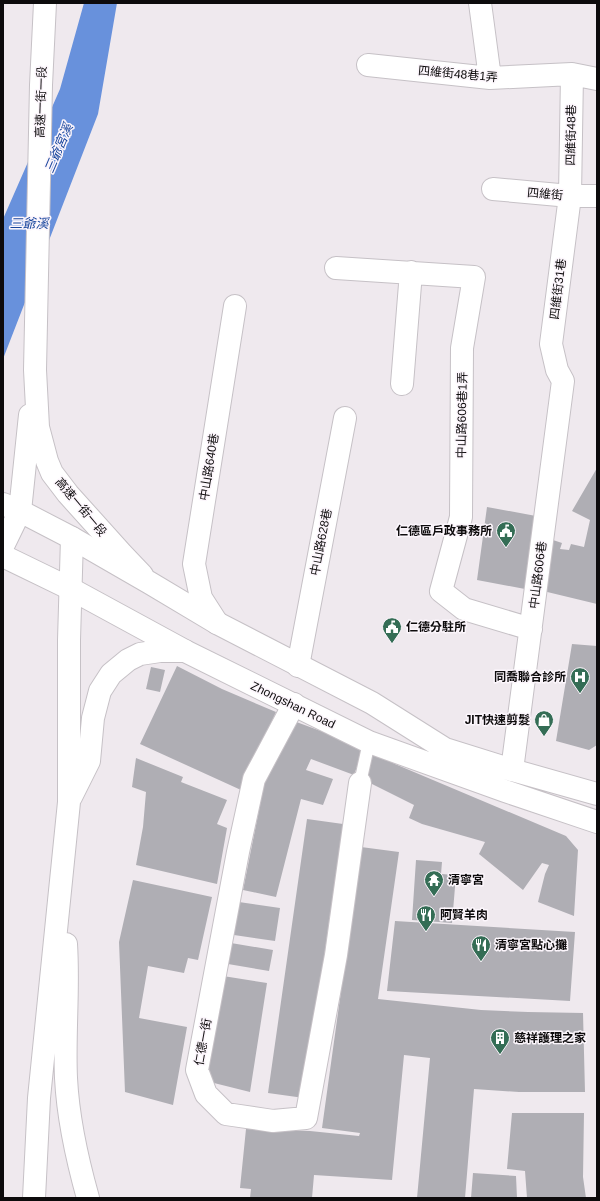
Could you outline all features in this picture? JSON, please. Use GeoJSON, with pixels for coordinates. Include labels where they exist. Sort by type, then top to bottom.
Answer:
{"type":"FeatureCollection","features":[{"type":"Feature","properties":{"kind":"main road","name":"高速一街一段"},"geometry":{"type":"LineString","coordinates":[[45,3],[41,86],[35,370],[38,427],[47,461],[52,473],[92,521],[150,582]]}},
{"type":"Feature","properties":{"kind":"main road"},"geometry":{"type":"LineString","coordinates":[[480,3],[490,78]]}},
{"type":"Feature","properties":{"kind":"main road","name":"四維街48巷1弄"},"geometry":{"type":"LineString","coordinates":[[368,65],[490,78],[572,74],[597,78]]}},
{"type":"Feature","properties":{"kind":"main road","name":"四維街48巷"},"geometry":{"type":"LineString","coordinates":[[570,196],[572,74]]}},
{"type":"Feature","properties":{"kind":"main road","name":"四維街"},"geometry":{"type":"LineString","coordinates":[[493,189],[570,196],[597,196]]}},
{"type":"Feature","properties":{"kind":"main road","name":"四維街31巷"},"geometry":{"type":"LineString","coordinates":[[563,381],[557,370],[551,344],[570,196]]}},
{"type":"Feature","properties":{"kind":"main road","name":"中山路606巷1弄"},"geometry":{"type":"LineString","coordinates":[[336,268],[474,277],[462,348],[461,517],[441,591],[464,609],[531,629]]}},
{"type":"Feature","properties":{"kind":"main road"},"geometry":{"type":"LineString","coordinates":[[402,384],[411,272]]}},
{"type":"Feature","properties":{"kind":"main road","name":"中山路640巷"},"geometry":{"type":"LineString","coordinates":[[217,623],[201,598],[194,564],[234,306]]}},
{"type":"Feature","properties":{"kind":"main road","name":"高速一街一段"},"geometry":{"type":"LineString","coordinates":[[3,546],[35,370]]}},
{"type":"Feature","properties":{"kind":"main road","name":"中山路606巷"},"geometry":{"type":"LineString","coordinates":[[512,770],[563,381]]}},
{"type":"Feature","properties":{"kind":"main road","name":"中山路628巷"},"geometry":{"type":"LineString","coordinates":[[298,666],[345,418]]}},
{"type":"Feature","properties":{"kind":"main road"},"geometry":{"type":"LineString","coordinates":[[11,507],[72,538],[150,582],[217,623],[372,703],[445,749],[597,794]]}},
{"type":"Feature","properties":{"kind":"main road"},"geometry":{"type":"LineString","coordinates":[[34,1198],[39,1098],[62,885],[69,802],[69,640],[72,538]]}},
{"type":"Feature","properties":{"kind":"main road","name":"Zhongshan Road"},"geometry":{"type":"LineString","coordinates":[[3,556],[71,588],[185,651],[369,742],[597,822]]}},
{"type":"Feature","properties":{"kind":"main road"},"geometry":{"type":"LineString","coordinates":[[69,802],[89,761],[93,718],[97,701],[100,691],[111,674],[128,660],[140,654],[160,651],[185,651]]}},
{"type":"Feature","properties":{"kind":"main road","name":"仁德一街"},"geometry":{"type":"LineString","coordinates":[[294,704],[254,779],[238,852],[198,1070],[206,1094],[226,1114],[273,1121],[306,1118],[336,955],[360,783]]}},
{"type":"Feature","properties":{"kind":"main road"},"geometry":{"type":"LineString","coordinates":[[62,885],[68,969],[66,1053],[68,1098],[75,1144],[88,1198]]}},
{"type":"Feature","properties":{"kind":"lane","name":"仁德一街"},"geometry":{"type":"LineString","coordinates":[[360,783],[369,742]]}},
{"type":"Feature","properties":{"kind":"water","name":"三爺溪"},"geometry":{"type":"Polygon","coordinates":[[[84,3],[117,3],[98,114],[3,359],[3,219],[60,89],[84,3]]]}},
{"type":"Feature","properties":{"kind":"building"},"geometry":{"type":"Polygon","coordinates":[[[597,468],[597,604],[539,590],[550,539],[562,543],[560,549],[569,550],[571,544],[584,547],[590,520],[572,511],[597,468]]]}},
{"type":"Feature","properties":{"kind":"building","name":"仁德區戶政事務所"},"geometry":{"type":"Polygon","coordinates":[[[487,507],[536,516],[525,589],[477,580],[487,507]]]}},
{"type":"Feature","properties":{"kind":"building","name":"同喬聯合診所"},"geometry":{"type":"Polygon","coordinates":[[[572,644],[597,646],[597,745],[589,750],[556,741],[572,644]]]}},
{"type":"Feature","properties":{"kind":"building"},"geometry":{"type":"Polygon","coordinates":[[[177,666],[222,689],[276,712],[241,790],[140,744],[177,666]]]}},
{"type":"Feature","properties":{"kind":"building"},"geometry":{"type":"Polygon","coordinates":[[[151,667],[165,670],[160,692],[146,689],[151,667]]]}},
{"type":"Feature","properties":{"kind":"building"},"geometry":{"type":"Polygon","coordinates":[[[291,720],[364,747],[354,775],[311,759],[306,770],[333,779],[323,805],[301,799],[276,897],[243,890],[265,780],[291,720]]]}},
{"type":"Feature","properties":{"kind":"building"},"geometry":{"type":"Polygon","coordinates":[[[372,755],[386,759],[566,836],[578,850],[574,916],[538,902],[545,874],[549,865],[542,863],[523,890],[479,854],[485,842],[422,824],[409,818],[414,805],[364,780],[372,755]]]}},
{"type":"Feature","properties":{"kind":"building"},"geometry":{"type":"Polygon","coordinates":[[[136,758],[183,777],[181,782],[227,800],[217,824],[227,828],[217,884],[136,865],[143,827],[146,792],[132,787],[136,758]]]}},
{"type":"Feature","properties":{"kind":"building"},"geometry":{"type":"Polygon","coordinates":[[[307,819],[343,824],[304,1098],[268,1093],[307,819]]]}},
{"type":"Feature","properties":{"kind":"building"},"geometry":{"type":"Polygon","coordinates":[[[361,847],[399,852],[378,999],[481,1010],[583,1013],[585,1092],[519,1092],[474,1089],[465,1198],[417,1198],[430,1058],[404,1055],[392,1180],[314,1175],[312,1198],[250,1198],[251,1189],[240,1188],[246,1129],[310,1131],[359,1136],[360,1133],[322,1128],[361,847]]]}},
{"type":"Feature","properties":{"kind":"building","name":"清寧宮"},"geometry":{"type":"Polygon","coordinates":[[[416,860],[442,862],[441,874],[456,875],[452,923],[412,920],[416,860]]]}},
{"type":"Feature","properties":{"kind":"building"},"geometry":{"type":"Polygon","coordinates":[[[133,880],[212,897],[198,960],[188,958],[184,973],[148,966],[139,1018],[187,1027],[173,1105],[125,1092],[119,942],[133,880]]]}},
{"type":"Feature","properties":{"kind":"building"},"geometry":{"type":"Polygon","coordinates":[[[239,902],[280,908],[275,941],[234,935],[239,902]]]}},
{"type":"Feature","properties":{"kind":"building","name":"清寧宮點心攤"},"geometry":{"type":"Polygon","coordinates":[[[395,921],[575,932],[570,1001],[387,991],[395,921]]]}},
{"type":"Feature","properties":{"kind":"building"},"geometry":{"type":"Polygon","coordinates":[[[231,943],[273,950],[269,971],[228,964],[231,943]]]}},
{"type":"Feature","properties":{"kind":"building"},"geometry":{"type":"Polygon","coordinates":[[[223,976],[267,983],[250,1092],[206,1081],[223,976]]]}},
{"type":"Feature","properties":{"kind":"building"},"geometry":{"type":"Polygon","coordinates":[[[512,1113],[584,1113],[583,1177],[586,1198],[527,1198],[525,1171],[507,1169],[512,1113]]]}},
{"type":"Feature","properties":{"kind":"building"},"geometry":{"type":"Polygon","coordinates":[[[473,1173],[516,1176],[517,1198],[471,1198],[473,1173]]]}},
{"type":"Feature","properties":{"kind":"place","name":"仁德區戶政事務所"},"geometry":{"type":"Point","coordinates":[506,548]}},
{"type":"Feature","properties":{"kind":"place","name":"仁德分駐所"},"geometry":{"type":"Point","coordinates":[392,644]}},
{"type":"Feature","properties":{"kind":"place","name":"同喬聯合診所"},"geometry":{"type":"Point","coordinates":[580,694]}},
{"type":"Feature","properties":{"kind":"place","name":"JIT快速剪髮"},"geometry":{"type":"Point","coordinates":[544,737]}},
{"type":"Feature","properties":{"kind":"place","name":"清寧宮"},"geometry":{"type":"Point","coordinates":[434,897]}},
{"type":"Feature","properties":{"kind":"place","name":"阿賢羊肉"},"geometry":{"type":"Point","coordinates":[426,932]}},
{"type":"Feature","properties":{"kind":"place","name":"清寧宮點心攤"},"geometry":{"type":"Point","coordinates":[481,962]}},
{"type":"Feature","properties":{"kind":"place","name":"慈祥護理之家"},"geometry":{"type":"Point","coordinates":[500,1055]}},
{"type":"Feature","properties":{"kind":"water label","name":"三爺宮溪"},"geometry":{"type":"Point","coordinates":[58,148]}}]}
